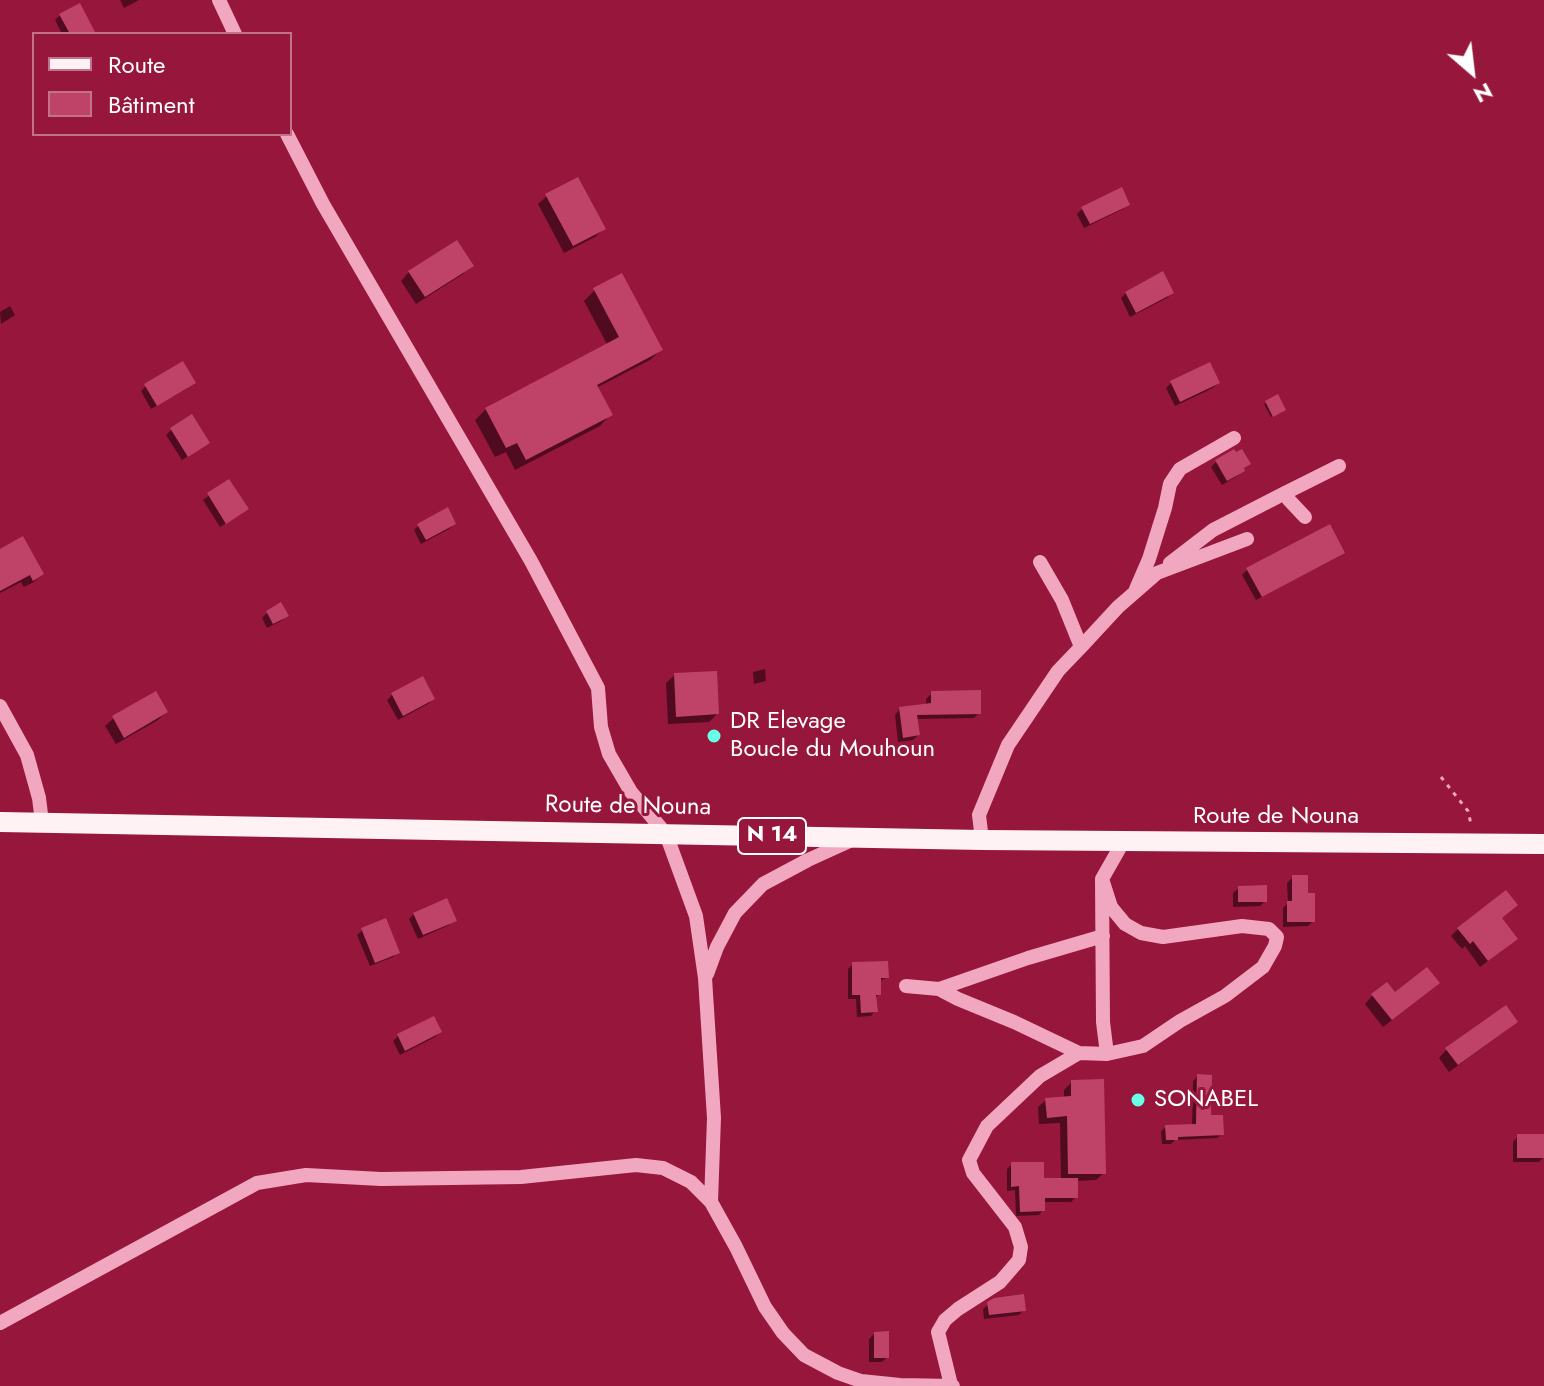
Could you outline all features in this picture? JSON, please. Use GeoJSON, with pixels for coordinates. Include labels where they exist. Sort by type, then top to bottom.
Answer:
{"type":"FeatureCollection","features":[{"type":"Feature","properties":{"kind":"main road","name":"Route de Nouna"},"geometry":{"type":"LineString","coordinates":[[0,822],[982,840],[1544,844]]}},
{"type":"Feature","properties":{"kind":"street"},"geometry":{"type":"LineString","coordinates":[[219,0],[234,32]]}},
{"type":"Feature","properties":{"kind":"street"},"geometry":{"type":"LineString","coordinates":[[288,136],[323,204],[531,561],[598,688],[601,727],[609,754],[631,792],[666,834],[696,916],[705,978],[714,1118],[711,1202]]}},
{"type":"Feature","properties":{"kind":"street"},"geometry":{"type":"LineString","coordinates":[[1134,594],[1149,559],[1170,484],[1180,469],[1234,438]]}},
{"type":"Feature","properties":{"kind":"street"},"geometry":{"type":"LineString","coordinates":[[982,840],[979,815],[1008,745],[1058,671],[1118,607],[1213,530],[1339,466]]}},
{"type":"Feature","properties":{"kind":"street"},"geometry":{"type":"LineString","coordinates":[[1285,493],[1305,517]]}},
{"type":"Feature","properties":{"kind":"street"},"geometry":{"type":"LineString","coordinates":[[1157,573],[1247,539]]}},
{"type":"Feature","properties":{"kind":"street"},"geometry":{"type":"LineString","coordinates":[[1040,562],[1062,600],[1081,647]]}},
{"type":"Feature","properties":{"kind":"street"},"geometry":{"type":"LineString","coordinates":[[0,706],[27,755],[42,822]]}},
{"type":"Feature","properties":{"kind":"street"},"geometry":{"type":"LineString","coordinates":[[705,978],[735,913],[763,884],[857,837]]}},
{"type":"Feature","properties":{"kind":"street"},"geometry":{"type":"LineString","coordinates":[[1107,1054],[1103,1022],[1102,879],[1123,842]]}},
{"type":"Feature","properties":{"kind":"street"},"geometry":{"type":"LineString","coordinates":[[906,986],[939,989],[1079,1053],[1107,1054],[1143,1046],[1225,996],[1263,967],[1275,946],[1277,937],[1269,929],[1242,926],[1163,937],[1141,933],[1125,924],[1111,907],[1102,879]]}},
{"type":"Feature","properties":{"kind":"street"},"geometry":{"type":"LineString","coordinates":[[939,989],[1103,936]]}},
{"type":"Feature","properties":{"kind":"street"},"geometry":{"type":"LineString","coordinates":[[0,1323],[257,1183],[306,1175],[381,1179],[521,1177],[636,1165],[663,1168],[691,1182],[711,1202],[765,1307],[783,1333],[804,1355],[861,1381],[952,1386],[938,1332],[945,1320],[958,1309],[1000,1282],[1019,1260],[1021,1247],[1015,1227],[973,1173],[969,1160],[987,1126],[1040,1076],[1079,1053]]}},
{"type":"Feature","properties":{"kind":"path"},"geometry":{"type":"LineString","coordinates":[[1441,777],[1468,811],[1474,844]]}},
{"type":"Feature","properties":{"kind":"building"},"geometry":{"type":"Polygon","coordinates":[[[80,3],[95,32],[69,32],[59,14],[80,3]]]}},
{"type":"Feature","properties":{"kind":"building"},"geometry":{"type":"Polygon","coordinates":[[[578,177],[606,229],[573,246],[545,194],[578,177]]]}},
{"type":"Feature","properties":{"kind":"building"},"geometry":{"type":"Polygon","coordinates":[[[1122,187],[1130,205],[1090,224],[1081,207],[1122,187]]]}},
{"type":"Feature","properties":{"kind":"building"},"geometry":{"type":"Polygon","coordinates":[[[457,240],[474,266],[425,297],[408,271],[457,240]]]}},
{"type":"Feature","properties":{"kind":"building"},"geometry":{"type":"Polygon","coordinates":[[[1163,271],[1174,293],[1136,313],[1125,292],[1163,271]]]}},
{"type":"Feature","properties":{"kind":"building"},"geometry":{"type":"Polygon","coordinates":[[[622,273],[663,350],[597,385],[613,415],[526,460],[517,443],[506,448],[485,408],[619,337],[593,288],[622,273]]]}},
{"type":"Feature","properties":{"kind":"building"},"geometry":{"type":"Polygon","coordinates":[[[183,361],[196,383],[157,406],[144,384],[183,361]]]}},
{"type":"Feature","properties":{"kind":"building"},"geometry":{"type":"Polygon","coordinates":[[[1210,362],[1220,383],[1180,402],[1170,381],[1210,362]]]}},
{"type":"Feature","properties":{"kind":"building"},"geometry":{"type":"Polygon","coordinates":[[[1278,394],[1286,410],[1273,417],[1265,401],[1278,394]]]}},
{"type":"Feature","properties":{"kind":"building"},"geometry":{"type":"Polygon","coordinates":[[[192,414],[210,443],[188,457],[170,428],[192,414]]]}},
{"type":"Feature","properties":{"kind":"building"},"geometry":{"type":"Polygon","coordinates":[[[1234,449],[1236,452],[1242,449],[1251,464],[1227,481],[1215,460],[1234,449]]]}},
{"type":"Feature","properties":{"kind":"building"},"geometry":{"type":"Polygon","coordinates":[[[229,479],[249,509],[226,524],[207,493],[229,479]]]}},
{"type":"Feature","properties":{"kind":"building"},"geometry":{"type":"Polygon","coordinates":[[[448,507],[456,524],[426,540],[417,524],[448,507]]]}},
{"type":"Feature","properties":{"kind":"building"},"geometry":{"type":"Polygon","coordinates":[[[1330,524],[1345,553],[1262,597],[1246,568],[1330,524]]]}},
{"type":"Feature","properties":{"kind":"building"},"geometry":{"type":"Polygon","coordinates":[[[23,536],[44,574],[33,581],[30,575],[0,591],[0,549],[23,536]]]}},
{"type":"Feature","properties":{"kind":"building"},"geometry":{"type":"Polygon","coordinates":[[[281,602],[289,616],[273,624],[266,611],[281,602]]]}},
{"type":"Feature","properties":{"kind":"building"},"geometry":{"type":"Polygon","coordinates":[[[717,671],[719,714],[676,717],[674,673],[717,671]]]}},
{"type":"Feature","properties":{"kind":"building"},"geometry":{"type":"Polygon","coordinates":[[[423,676],[435,699],[403,716],[391,693],[423,676]]]}},
{"type":"Feature","properties":{"kind":"building"},"geometry":{"type":"Polygon","coordinates":[[[981,690],[981,714],[917,715],[920,735],[903,738],[899,707],[931,703],[931,691],[981,690]]]}},
{"type":"Feature","properties":{"kind":"building"},"geometry":{"type":"Polygon","coordinates":[[[156,691],[168,712],[124,738],[112,716],[156,691]]]}},
{"type":"Feature","properties":{"kind":"building"},"geometry":{"type":"Polygon","coordinates":[[[1292,875],[1308,875],[1308,893],[1315,893],[1315,922],[1287,922],[1287,901],[1292,901],[1292,875]]]}},
{"type":"Feature","properties":{"kind":"building"},"geometry":{"type":"Polygon","coordinates":[[[1267,885],[1267,902],[1238,902],[1238,886],[1267,885]]]}},
{"type":"Feature","properties":{"kind":"building"},"geometry":{"type":"Polygon","coordinates":[[[1506,890],[1518,905],[1502,918],[1518,939],[1488,961],[1473,941],[1470,944],[1457,928],[1506,890]]]}},
{"type":"Feature","properties":{"kind":"building"},"geometry":{"type":"Polygon","coordinates":[[[447,898],[457,921],[423,935],[413,913],[447,898]]]}},
{"type":"Feature","properties":{"kind":"building"},"geometry":{"type":"Polygon","coordinates":[[[386,918],[400,953],[375,963],[361,928],[386,918]]]}},
{"type":"Feature","properties":{"kind":"building"},"geometry":{"type":"Polygon","coordinates":[[[888,961],[889,978],[881,978],[881,995],[876,995],[878,1012],[861,1013],[860,995],[852,995],[852,962],[888,961]]]}},
{"type":"Feature","properties":{"kind":"building"},"geometry":{"type":"Polygon","coordinates":[[[1427,967],[1440,983],[1392,1020],[1371,994],[1387,982],[1395,992],[1427,967]]]}},
{"type":"Feature","properties":{"kind":"building"},"geometry":{"type":"Polygon","coordinates":[[[1506,1005],[1518,1022],[1458,1065],[1445,1048],[1506,1005]]]}},
{"type":"Feature","properties":{"kind":"building"},"geometry":{"type":"Polygon","coordinates":[[[434,1016],[442,1032],[405,1051],[397,1034],[434,1016]]]}},
{"type":"Feature","properties":{"kind":"building"},"geometry":{"type":"Polygon","coordinates":[[[1197,1074],[1212,1075],[1211,1115],[1223,1115],[1224,1135],[1166,1140],[1165,1125],[1196,1124],[1197,1074]]]}},
{"type":"Feature","properties":{"kind":"building"},"geometry":{"type":"Polygon","coordinates":[[[1104,1079],[1106,1174],[1068,1174],[1067,1116],[1047,1118],[1045,1098],[1071,1096],[1071,1080],[1104,1079]]]}},
{"type":"Feature","properties":{"kind":"building"},"geometry":{"type":"Polygon","coordinates":[[[1517,1134],[1544,1134],[1544,1158],[1517,1158],[1517,1134]]]}},
{"type":"Feature","properties":{"kind":"building"},"geometry":{"type":"Polygon","coordinates":[[[1011,1162],[1044,1162],[1044,1178],[1078,1178],[1078,1198],[1045,1198],[1045,1211],[1020,1212],[1019,1186],[1011,1187],[1011,1162]]]}},
{"type":"Feature","properties":{"kind":"building"},"geometry":{"type":"Polygon","coordinates":[[[1024,1294],[1026,1311],[989,1315],[987,1302],[994,1298],[1024,1294]]]}},
{"type":"Feature","properties":{"kind":"building"},"geometry":{"type":"Polygon","coordinates":[[[889,1331],[889,1358],[874,1358],[874,1332],[889,1331]]]}},
{"type":"Feature","properties":{"kind":"place","name":"DR Elevage Boucle du Mouhoun"},"geometry":{"type":"Point","coordinates":[714,736]}},
{"type":"Feature","properties":{"kind":"place","name":"SONABEL"},"geometry":{"type":"Point","coordinates":[1138,1100]}}]}
